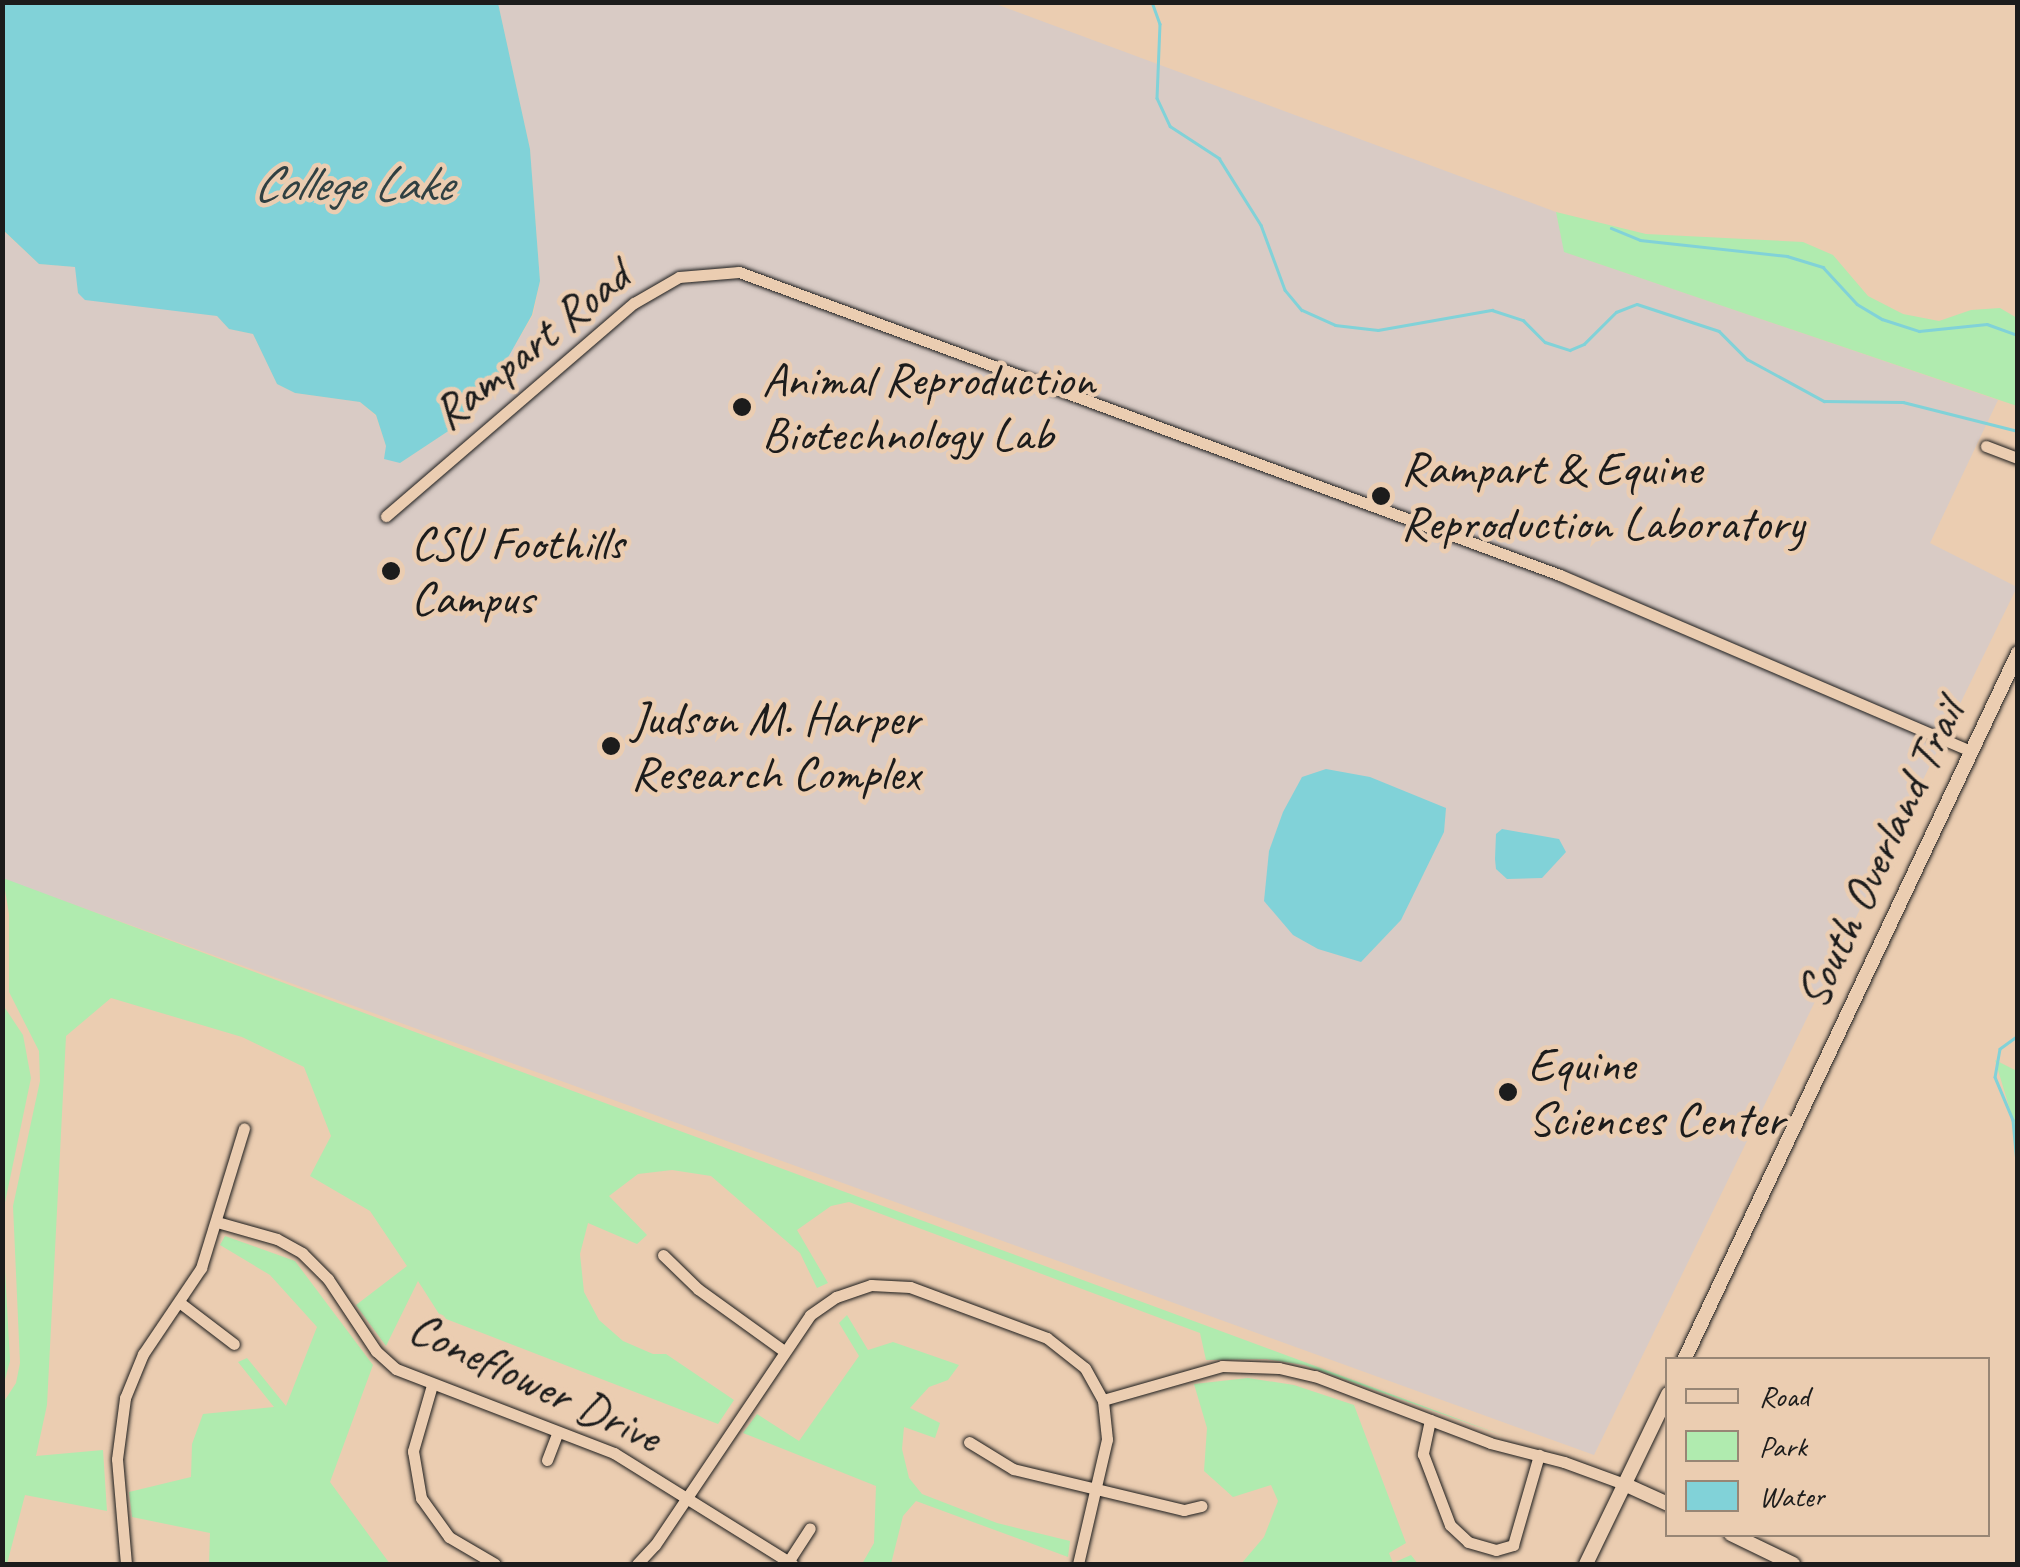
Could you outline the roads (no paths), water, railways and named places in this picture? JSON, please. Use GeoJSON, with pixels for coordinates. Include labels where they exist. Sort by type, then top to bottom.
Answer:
{"type":"FeatureCollection","features":[{"type":"Feature","properties":{"kind":"main road","name":"South Overland Trail"},"geometry":{"type":"LineString","coordinates":[[1685,1357],[2018,653]]}},
{"type":"Feature","properties":{"kind":"main road"},"geometry":{"type":"LineString","coordinates":[[1586,1564],[1665,1400]]}},
{"type":"Feature","properties":{"kind":"main road"},"geometry":{"type":"LineString","coordinates":[[1624,1484],[1665,1503]]}},
{"type":"Feature","properties":{"kind":"main road"},"geometry":{"type":"LineString","coordinates":[[1737,1537],[1793,1564]]}},
{"type":"Feature","properties":{"kind":"street","name":"Rampart Road"},"geometry":{"type":"LineString","coordinates":[[386,516],[634,302],[679,278],[739,272],[1486,547],[1971,750]]}},
{"type":"Feature","properties":{"kind":"street"},"geometry":{"type":"LineString","coordinates":[[1986,446],[2018,458]]}},
{"type":"Feature","properties":{"kind":"street"},"geometry":{"type":"LineString","coordinates":[[126,1564],[117,1459],[122,1412],[142,1354],[201,1268],[244,1128]]}},
{"type":"Feature","properties":{"kind":"street","name":"Coneflower Drive"},"geometry":{"type":"LineString","coordinates":[[218,1222],[276,1239],[302,1253],[328,1279],[376,1351],[396,1368],[614,1453],[790,1563]]}},
{"type":"Feature","properties":{"kind":"street"},"geometry":{"type":"LineString","coordinates":[[663,1255],[698,1289],[784,1351]]}},
{"type":"Feature","properties":{"kind":"street"},"geometry":{"type":"LineString","coordinates":[[637,1564],[810,1315],[836,1296],[871,1285],[910,1287],[1047,1338],[1084,1368],[1103,1400],[1107,1439],[1078,1564]]}},
{"type":"Feature","properties":{"kind":"street"},"geometry":{"type":"LineString","coordinates":[[178,1302],[234,1344]]}},
{"type":"Feature","properties":{"kind":"street"},"geometry":{"type":"LineString","coordinates":[[1103,1400],[1188,1373],[1252,1366],[1316,1376],[1430,1420],[1624,1484]]}},
{"type":"Feature","properties":{"kind":"street"},"geometry":{"type":"LineString","coordinates":[[432,1385],[413,1450],[421,1498],[449,1537],[495,1564]]}},
{"type":"Feature","properties":{"kind":"street"},"geometry":{"type":"LineString","coordinates":[[1430,1420],[1423,1454],[1450,1526],[1468,1542],[1496,1550],[1513,1545],[1540,1455]]}},
{"type":"Feature","properties":{"kind":"street"},"geometry":{"type":"LineString","coordinates":[[547,1460],[558,1432]]}},
{"type":"Feature","properties":{"kind":"street"},"geometry":{"type":"LineString","coordinates":[[969,1442],[1013,1470],[1184,1510],[1202,1506]]}},
{"type":"Feature","properties":{"kind":"street"},"geometry":{"type":"LineString","coordinates":[[790,1563],[810,1528]]}},
{"type":"Feature","properties":{"kind":"water","name":"College Lake"},"geometry":{"type":"Polygon","coordinates":[[[2,3],[498,3],[530,149],[540,281],[532,315],[485,398],[462,422],[400,463],[384,459],[386,446],[376,415],[360,402],[295,393],[277,384],[253,334],[229,329],[217,316],[85,300],[78,293],[75,267],[39,264],[3,230],[2,3]]]}},
{"type":"Feature","properties":{"kind":"water"},"geometry":{"type":"Polygon","coordinates":[[[1326,769],[1370,777],[1446,808],[1444,832],[1401,920],[1361,962],[1318,949],[1293,935],[1264,901],[1269,851],[1283,812],[1302,777],[1326,769]]]}},
{"type":"Feature","properties":{"kind":"water"},"geometry":{"type":"Polygon","coordinates":[[[1502,829],[1559,839],[1566,852],[1542,878],[1507,879],[1496,869],[1495,859],[1496,834],[1502,829]]]}},
{"type":"Feature","properties":{"kind":"waterway"},"geometry":{"type":"LineString","coordinates":[[1152,2],[1160,24],[1157,98],[1170,126],[1219,158],[1261,225],[1285,290],[1302,310],[1335,325],[1378,330],[1492,310],[1523,320],[1545,342],[1570,350],[1584,344],[1616,312],[1637,304],[1719,331],[1747,359],[1824,401],[1903,402],[2018,431]]}},
{"type":"Feature","properties":{"kind":"waterway"},"geometry":{"type":"LineString","coordinates":[[1611,228],[1640,240],[1787,256],[1823,267],[1857,304],[1882,319],[1919,331],[1987,324],[2018,335]]}},
{"type":"Feature","properties":{"kind":"waterway"},"geometry":{"type":"LineString","coordinates":[[2018,1036],[2000,1049],[1995,1077],[2013,1120],[2018,1173]]}},
{"type":"Feature","properties":{"kind":"place","name":"Animal Reproduction Biotechnology Lab"},"geometry":{"type":"Point","coordinates":[742,407]}},
{"type":"Feature","properties":{"kind":"place","name":"Rampart & Equine Reproduction Laboratory"},"geometry":{"type":"Point","coordinates":[1381,496]}},
{"type":"Feature","properties":{"kind":"place","name":"CSU Foothills Campus"},"geometry":{"type":"Point","coordinates":[391,571]}},
{"type":"Feature","properties":{"kind":"place","name":"Judson M. Harper Research Complex"},"geometry":{"type":"Point","coordinates":[611,746]}},
{"type":"Feature","properties":{"kind":"place","name":"Equine Sciences Center"},"geometry":{"type":"Point","coordinates":[1508,1092]}}]}
